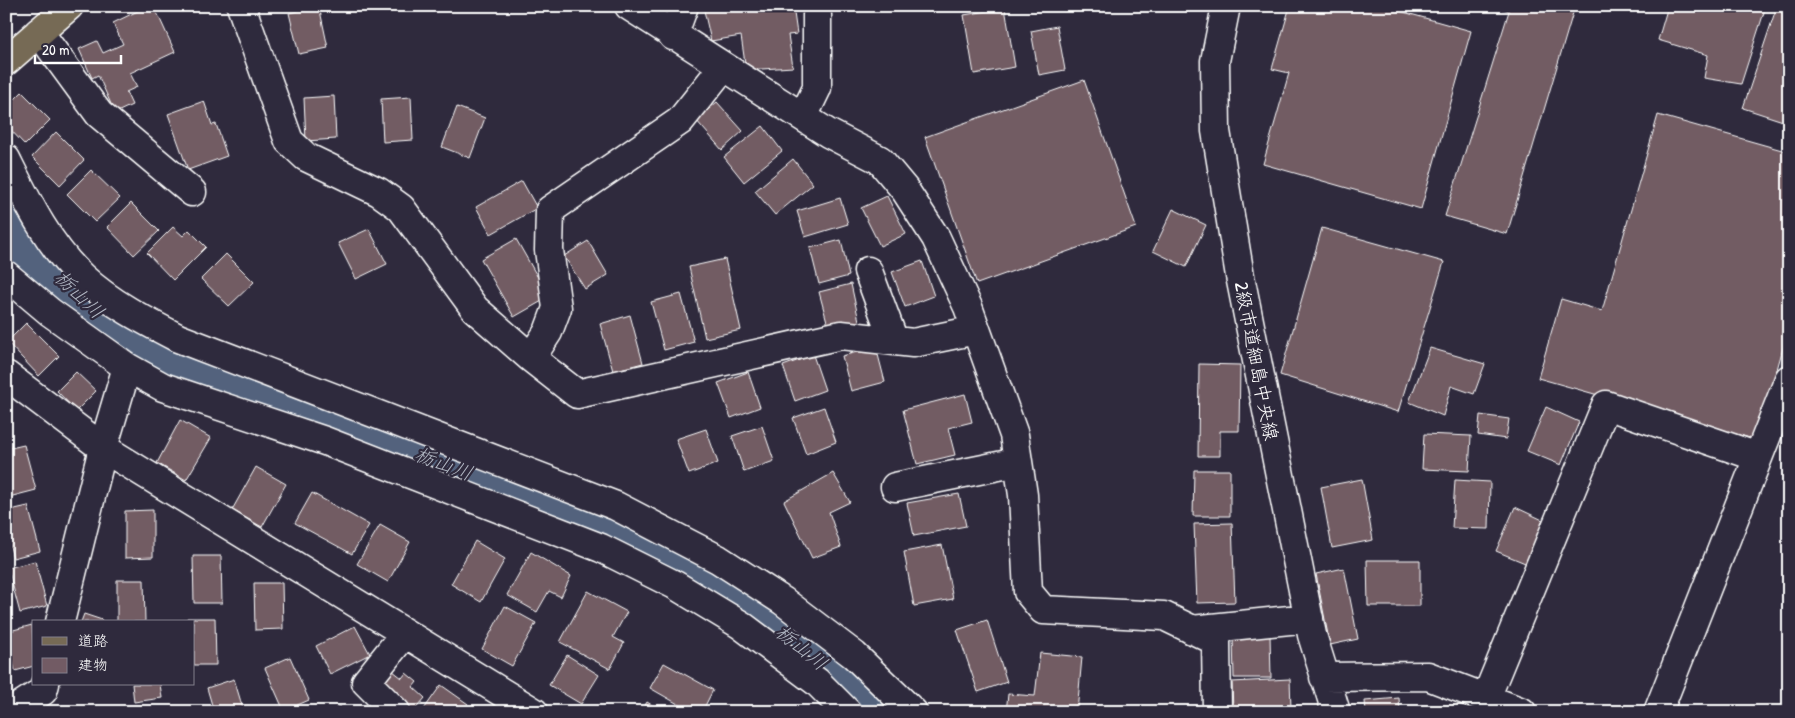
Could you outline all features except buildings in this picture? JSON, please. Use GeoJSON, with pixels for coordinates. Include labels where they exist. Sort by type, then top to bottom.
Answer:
{"type":"FeatureCollection","features":[{"type":"Feature","properties":{"kind":"main road"},"geometry":{"type":"LineString","coordinates":[[8,55],[69,6]]}},
{"type":"Feature","properties":{"kind":"street"},"geometry":{"type":"LineString","coordinates":[[241,6],[290,141],[306,156],[379,192],[401,208],[475,309],[531,358],[577,394],[841,334],[913,343],[976,330]]}},
{"type":"Feature","properties":{"kind":"street"},"geometry":{"type":"LineString","coordinates":[[628,6],[803,117],[880,160],[905,190],[936,238],[976,330],[1014,434],[1023,495],[1028,592],[1043,610],[1164,616],[1216,641],[1217,712]]}},
{"type":"Feature","properties":{"kind":"street"},"geometry":{"type":"LineString","coordinates":[[673,36],[684,6]]}},
{"type":"Feature","properties":{"kind":"street","name":"2級市道細島中央線"},"geometry":{"type":"LineString","coordinates":[[1226,6],[1216,61],[1216,131],[1240,276],[1309,618],[1324,677],[1336,712]]}},
{"type":"Feature","properties":{"kind":"street"},"geometry":{"type":"LineString","coordinates":[[803,117],[817,88],[817,15]]}},
{"type":"Feature","properties":{"kind":"street"},"geometry":{"type":"LineString","coordinates":[[39,32],[99,114],[192,192]]}},
{"type":"Feature","properties":{"kind":"street"},"geometry":{"type":"LineString","coordinates":[[531,358],[548,332],[557,308],[549,250],[550,210],[680,121],[723,67]]}},
{"type":"Feature","properties":{"kind":"street"},"geometry":{"type":"LineString","coordinates":[[6,159],[26,200],[51,241],[82,277],[133,314],[178,338],[616,506],[718,560],[783,601],[854,655],[914,712]]}},
{"type":"Feature","properties":{"kind":"street"},"geometry":{"type":"LineString","coordinates":[[868,271],[894,341]]}},
{"type":"Feature","properties":{"kind":"street"},"geometry":{"type":"LineString","coordinates":[[6,275],[50,312],[127,367],[163,387],[324,441],[601,548],[675,585],[740,625],[817,682],[848,712]]}},
{"type":"Feature","properties":{"kind":"street"},"geometry":{"type":"LineString","coordinates":[[60,620],[103,448],[127,367]]}},
{"type":"Feature","properties":{"kind":"street"},"geometry":{"type":"LineString","coordinates":[[6,375],[103,448],[534,712]]}},
{"type":"Feature","properties":{"kind":"street"},"geometry":{"type":"LineString","coordinates":[[1658,712],[1789,379]]}},
{"type":"Feature","properties":{"kind":"street"},"geometry":{"type":"LineString","coordinates":[[1486,698],[1606,405],[1758,457]]}},
{"type":"Feature","properties":{"kind":"street"},"geometry":{"type":"LineString","coordinates":[[895,486],[1018,462]]}},
{"type":"Feature","properties":{"kind":"street"},"geometry":{"type":"LineString","coordinates":[[1192,630],[1309,618]]}},
{"type":"Feature","properties":{"kind":"street"},"geometry":{"type":"LineString","coordinates":[[396,712],[366,682],[405,633]]}},
{"type":"Feature","properties":{"kind":"street"},"geometry":{"type":"LineString","coordinates":[[1324,677],[1428,676],[1522,712]]}},
{"type":"Feature","properties":{"kind":"street"},"geometry":{"type":"LineString","coordinates":[[11,712],[43,691],[44,686]]}},
{"type":"Feature","properties":{"kind":"waterway","name":"栃山川"},"geometry":{"type":"LineString","coordinates":[[6,222],[116,329],[243,386],[613,528],[747,603],[873,702],[881,712]]}}]}
